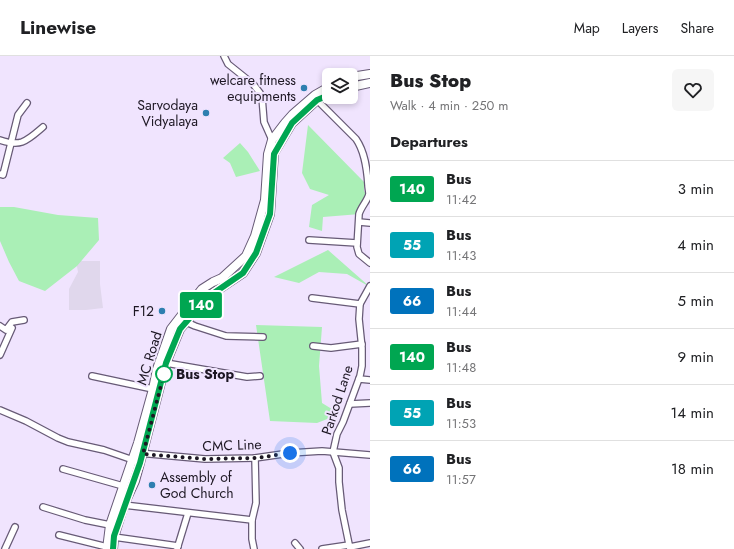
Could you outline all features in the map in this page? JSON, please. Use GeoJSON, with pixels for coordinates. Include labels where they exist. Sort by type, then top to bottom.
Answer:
{"type":"FeatureCollection","features":[{"type":"Feature","properties":{"kind":"main road"},"geometry":{"type":"LineString","coordinates":[[358,76],[370,74]]}},
{"type":"Feature","properties":{"kind":"main road"},"geometry":{"type":"LineString","coordinates":[[358,86],[370,83]]}},
{"type":"Feature","properties":{"kind":"main road","name":"MC Road"},"geometry":{"type":"LineString","coordinates":[[109,548],[124,505],[135,481],[138,443],[157,369],[171,330],[202,289],[222,278],[246,256],[256,236],[265,200],[268,154],[272,140],[293,114],[315,95],[322,91]]}},
{"type":"Feature","properties":{"kind":"main road","name":"MC Road"},"geometry":{"type":"LineString","coordinates":[[109,548],[110,525],[124,486],[137,457],[166,363],[180,329],[208,297],[243,273],[256,253],[270,214],[274,154],[292,123],[317,100],[322,98]]}},
{"type":"Feature","properties":{"kind":"street"},"geometry":{"type":"LineString","coordinates":[[224,56],[228,64],[253,84],[260,93],[262,97],[264,122],[272,140]]}},
{"type":"Feature","properties":{"kind":"street"},"geometry":{"type":"LineString","coordinates":[[317,100],[356,138],[361,146],[367,173],[369,193],[368,198],[360,209],[357,243],[359,254],[370,263]]}},
{"type":"Feature","properties":{"kind":"street"},"geometry":{"type":"LineString","coordinates":[[0,174],[3,175],[18,115],[27,103]]}},
{"type":"Feature","properties":{"kind":"street"},"geometry":{"type":"LineString","coordinates":[[0,140],[22,142],[43,127]]}},
{"type":"Feature","properties":{"kind":"street"},"geometry":{"type":"LineString","coordinates":[[359,222],[370,223]]}},
{"type":"Feature","properties":{"kind":"street"},"geometry":{"type":"LineString","coordinates":[[309,240],[357,243]]}},
{"type":"Feature","properties":{"kind":"street","name":"Parkod Lane"},"geometry":{"type":"LineString","coordinates":[[333,452],[337,434],[350,404],[362,366],[362,344],[359,319],[360,304],[370,286]]}},
{"type":"Feature","properties":{"kind":"street"},"geometry":{"type":"LineString","coordinates":[[312,298],[360,304]]}},
{"type":"Feature","properties":{"kind":"street"},"geometry":{"type":"LineString","coordinates":[[0,326],[6,330],[12,322],[24,320]]}},
{"type":"Feature","properties":{"kind":"street"},"geometry":{"type":"LineString","coordinates":[[186,322],[226,336],[263,337]]}},
{"type":"Feature","properties":{"kind":"street"},"geometry":{"type":"LineString","coordinates":[[0,355],[12,328]]}},
{"type":"Feature","properties":{"kind":"street"},"geometry":{"type":"LineString","coordinates":[[313,346],[331,348],[362,344]]}},
{"type":"Feature","properties":{"kind":"street"},"geometry":{"type":"LineString","coordinates":[[166,363],[247,377],[260,376]]}},
{"type":"Feature","properties":{"kind":"street"},"geometry":{"type":"LineString","coordinates":[[92,376],[153,389]]}},
{"type":"Feature","properties":{"kind":"street"},"geometry":{"type":"LineString","coordinates":[[359,379],[370,380]]}},
{"type":"Feature","properties":{"kind":"street"},"geometry":{"type":"LineString","coordinates":[[350,404],[370,403]]}},
{"type":"Feature","properties":{"kind":"street","name":"CMC Line"},"geometry":{"type":"LineString","coordinates":[[0,410],[68,442],[120,455],[205,459],[256,458],[290,453],[322,451],[370,455]]}},
{"type":"Feature","properties":{"kind":"street"},"geometry":{"type":"LineString","coordinates":[[333,452],[339,468],[342,510],[350,547]]}},
{"type":"Feature","properties":{"kind":"street"},"geometry":{"type":"LineString","coordinates":[[254,549],[252,539],[252,520],[256,503],[256,458]]}},
{"type":"Feature","properties":{"kind":"street"},"geometry":{"type":"LineString","coordinates":[[63,469],[124,486]]}},
{"type":"Feature","properties":{"kind":"street"},"geometry":{"type":"LineString","coordinates":[[124,505],[252,520]]}},
{"type":"Feature","properties":{"kind":"street"},"geometry":{"type":"LineString","coordinates":[[44,507],[85,520],[110,525]]}},
{"type":"Feature","properties":{"kind":"street"},"geometry":{"type":"LineString","coordinates":[[114,536],[178,548],[188,513]]}},
{"type":"Feature","properties":{"kind":"street"},"geometry":{"type":"LineString","coordinates":[[6,549],[16,527]]}},
{"type":"Feature","properties":{"kind":"street"},"geometry":{"type":"LineString","coordinates":[[59,535],[109,548]]}},
{"type":"Feature","properties":{"kind":"street"},"geometry":{"type":"LineString","coordinates":[[295,543],[300,549]]}},
{"type":"Feature","properties":{"kind":"street"},"geometry":{"type":"LineString","coordinates":[[322,549],[350,547],[370,543]]}},
{"type":"Feature","properties":{"kind":"shaded area"},"geometry":{"type":"Polygon","coordinates":[[[76,261],[100,261],[100,284],[103,308],[69,310],[69,289],[78,272],[76,261]]]}},
{"type":"Feature","properties":{"kind":"green space"},"geometry":{"type":"Polygon","coordinates":[[[308,125],[364,182],[364,191],[369,199],[368,204],[360,214],[323,217],[322,231],[309,227],[312,205],[329,195],[310,189],[302,173],[308,125]]]}},
{"type":"Feature","properties":{"kind":"green space"},"geometry":{"type":"Polygon","coordinates":[[[240,143],[248,152],[260,171],[236,177],[230,163],[223,158],[240,143]]]}},
{"type":"Feature","properties":{"kind":"green space"},"geometry":{"type":"Polygon","coordinates":[[[0,207],[14,207],[58,215],[98,218],[99,240],[77,266],[45,291],[19,281],[0,241],[0,207]]]}},
{"type":"Feature","properties":{"kind":"green space"},"geometry":{"type":"Polygon","coordinates":[[[328,250],[370,287],[347,274],[319,272],[299,283],[274,277],[328,250]]]}},
{"type":"Feature","properties":{"kind":"green space"},"geometry":{"type":"Polygon","coordinates":[[[256,325],[322,327],[319,366],[322,403],[340,414],[317,423],[270,421],[256,325]]]}},
{"type":"Feature","properties":{"kind":"bus line","name":"140"},"geometry":{"type":"LineString","coordinates":[[113,549],[114,536],[124,505],[135,481],[166,363],[180,329],[208,297],[243,273],[256,253],[270,214],[274,154],[292,123],[317,100],[322,98]]}},
{"type":"Feature","properties":{"kind":"place","name":"welcare fitness equipments"},"geometry":{"type":"Point","coordinates":[304,88]}},
{"type":"Feature","properties":{"kind":"place","name":"Sarvodaya Vidyalaya"},"geometry":{"type":"Point","coordinates":[206,113]}},
{"type":"Feature","properties":{"kind":"place","name":"F12"},"geometry":{"type":"Point","coordinates":[162,311]}},
{"type":"Feature","properties":{"kind":"place","name":"Bus Stop"},"geometry":{"type":"Point","coordinates":[164,374]}},
{"type":"Feature","properties":{"kind":"place","name":"Assembly of God Church"},"geometry":{"type":"Point","coordinates":[152,485]}},
{"type":"Feature","properties":{"kind":"route"},"geometry":{"type":"LineString","coordinates":[[164,374],[143,454],[205,459],[256,458],[290,453]]}}]}
